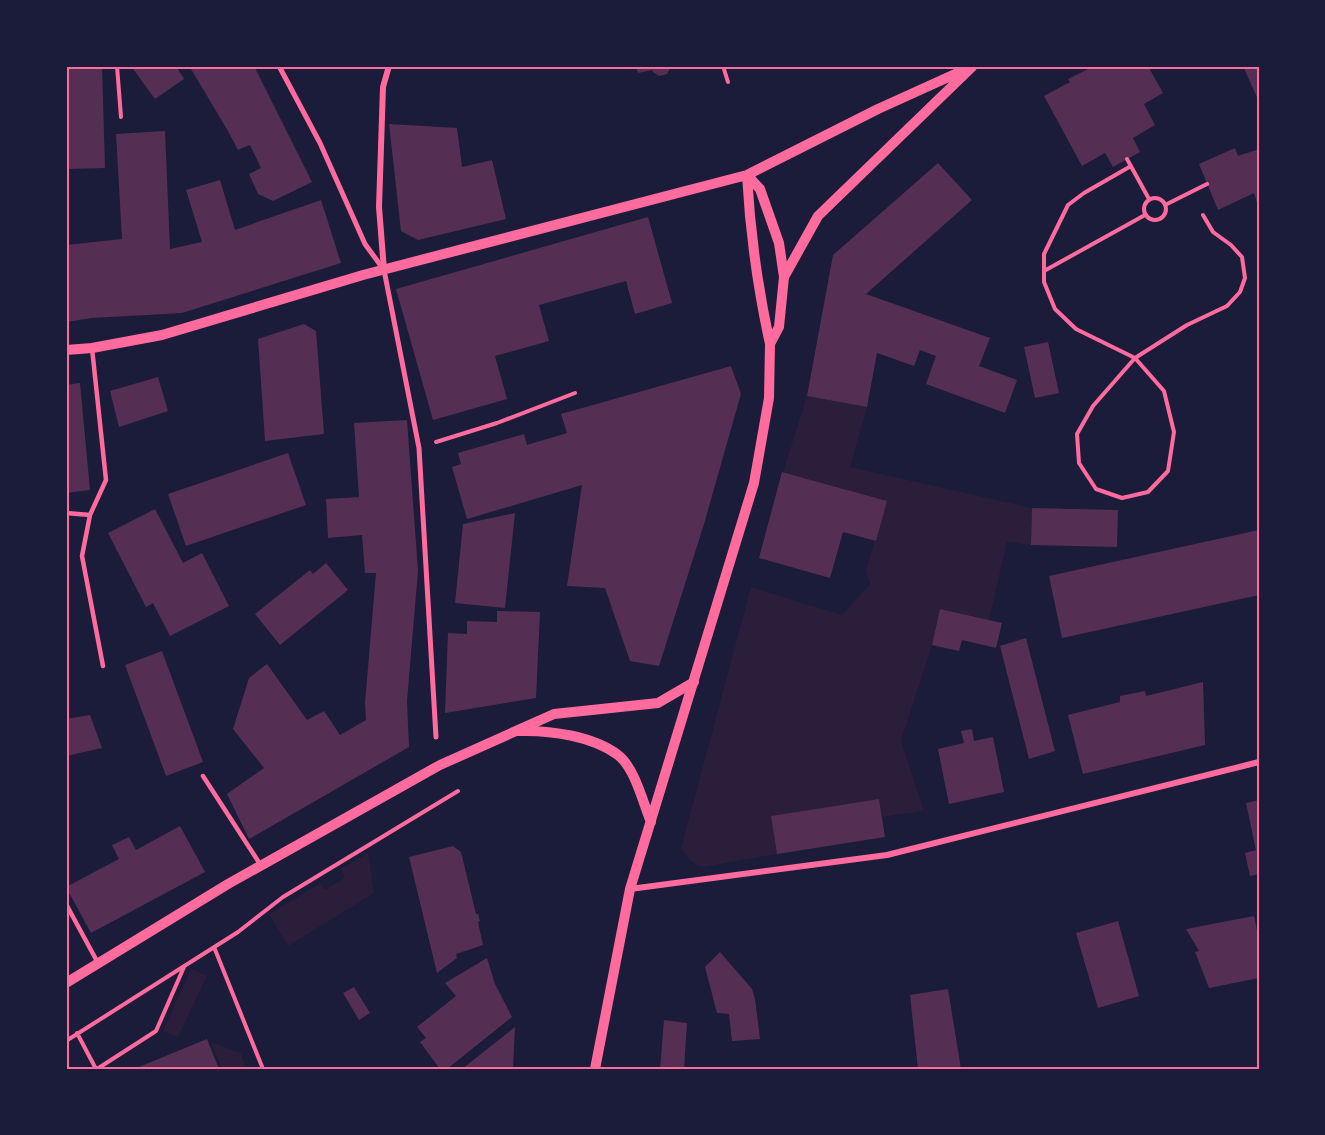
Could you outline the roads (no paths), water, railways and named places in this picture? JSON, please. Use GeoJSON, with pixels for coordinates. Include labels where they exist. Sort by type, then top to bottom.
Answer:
{"type":"FeatureCollection","features":[{"type":"Feature","properties":{"kind":"street"},"geometry":{"type":"LineString","coordinates":[[279,66],[320,143],[365,244],[384,270]]}},
{"type":"Feature","properties":{"kind":"street"},"geometry":{"type":"LineString","coordinates":[[389,66],[383,87],[379,207],[384,270],[418,448],[436,737]]}},
{"type":"Feature","properties":{"kind":"street"},"geometry":{"type":"LineString","coordinates":[[66,350],[92,348],[162,335],[384,270],[747,175],[878,109],[973,66]]}},
{"type":"Feature","properties":{"kind":"street"},"geometry":{"type":"LineString","coordinates":[[784,277],[818,216],[973,66]]}},
{"type":"Feature","properties":{"kind":"street"},"geometry":{"type":"LineString","coordinates":[[747,175],[760,189],[779,243],[784,277],[779,327],[770,345]]}},
{"type":"Feature","properties":{"kind":"street"},"geometry":{"type":"LineString","coordinates":[[594,1069],[630,889],[754,483],[769,398],[770,345],[750,220],[747,175]]}},
{"type":"Feature","properties":{"kind":"street"},"geometry":{"type":"LineString","coordinates":[[66,983],[228,885],[440,765],[554,714],[658,703],[694,682]]}},
{"type":"Feature","properties":{"kind":"street"},"geometry":{"type":"LineString","coordinates":[[513,731],[542,730],[588,740],[619,756],[633,775],[651,822]]}},
{"type":"Feature","properties":{"kind":"street"},"geometry":{"type":"LineString","coordinates":[[630,889],[887,855],[1259,762]]}},
{"type":"Feature","properties":{"kind":"lane"},"geometry":{"type":"LineString","coordinates":[[92,348],[106,480],[90,515],[82,556],[103,666]]}},
{"type":"Feature","properties":{"kind":"lane"},"geometry":{"type":"LineString","coordinates":[[66,513],[90,515]]}},
{"type":"Feature","properties":{"kind":"lane"},"geometry":{"type":"LineString","coordinates":[[203,776],[261,867]]}},
{"type":"Feature","properties":{"kind":"lane"},"geometry":{"type":"LineString","coordinates":[[66,904],[98,963]]}}]}
